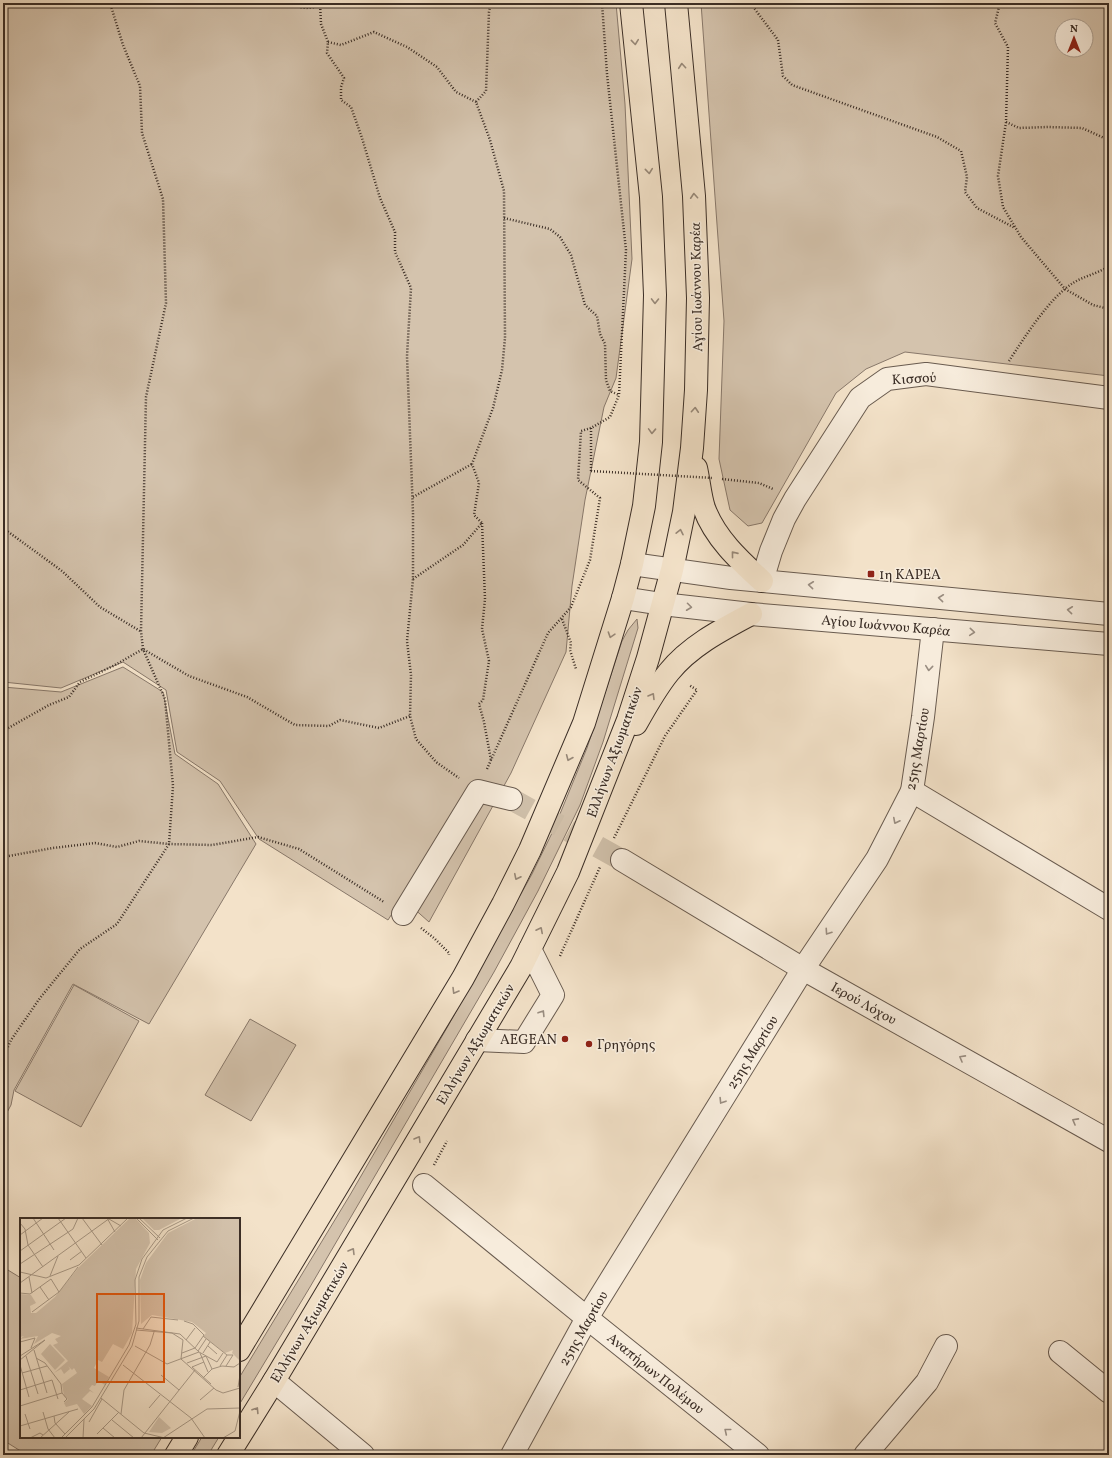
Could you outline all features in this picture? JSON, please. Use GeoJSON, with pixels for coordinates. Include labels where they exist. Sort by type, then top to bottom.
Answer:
{"type":"FeatureCollection","features":[{"type":"Feature","properties":{"kind":"main road"},"geometry":{"type":"LineString","coordinates":[[240,1348],[463,978],[503,904],[530,850],[584,723],[623,598],[632,564],[644,506],[651,442],[655,295],[651,197],[631,3]]}},
{"type":"Feature","properties":{"kind":"main road","name":"Αγίου Ιωάννου Καρέα"},"geometry":{"type":"LineString","coordinates":[[662,604],[672,570],[684,512],[692,448],[696,390],[698,298],[694,196],[676,3]]}},
{"type":"Feature","properties":{"kind":"main road"},"geometry":{"type":"LineString","coordinates":[[692,448],[704,508],[719,536],[738,560],[762,581]]}},
{"type":"Feature","properties":{"kind":"main road","name":"Ελλήνων Αξιωματικών"},"geometry":{"type":"LineString","coordinates":[[240,1436],[521,967],[568,872],[616,753],[628,720],[662,604]]}},
{"type":"Feature","properties":{"kind":"main road"},"geometry":{"type":"LineString","coordinates":[[616,753],[669,672],[693,649],[717,632],[750,614]]}},
{"type":"Feature","properties":{"kind":"main road"},"geometry":{"type":"LineString","coordinates":[[176,1455],[186,1438]]}},
{"type":"Feature","properties":{"kind":"main road","name":"Ελλήνων Αξιωματικών"},"geometry":{"type":"LineString","coordinates":[[228,1455],[239,1438]]}},
{"type":"Feature","properties":{"kind":"street","name":"Κισσού"},"geometry":{"type":"LineString","coordinates":[[762,581],[771,551],[784,519],[795,499],[860,398],[887,379],[926,374],[1109,398]]}},
{"type":"Feature","properties":{"kind":"street"},"geometry":{"type":"LineString","coordinates":[[632,564],[762,581],[1109,614]]}},
{"type":"Feature","properties":{"kind":"street","name":"Αγίου Ιωάννου Καρέα"},"geometry":{"type":"LineString","coordinates":[[623,598],[750,614],[1109,644]]}},
{"type":"Feature","properties":{"kind":"street","name":"25ης Μαρτίου"},"geometry":{"type":"LineString","coordinates":[[512,1455],[587,1318],[803,969],[877,858],[912,791],[923,717],[933,629]]}},
{"type":"Feature","properties":{"kind":"street"},"geometry":{"type":"LineString","coordinates":[[403,914],[478,791],[510,799]]}},
{"type":"Feature","properties":{"kind":"street"},"geometry":{"type":"LineString","coordinates":[[912,791],[1109,909]]}},
{"type":"Feature","properties":{"kind":"street","name":"Ιερού Λόχου"},"geometry":{"type":"LineString","coordinates":[[612,861],[1109,1141]]}},
{"type":"Feature","properties":{"kind":"street"},"geometry":{"type":"LineString","coordinates":[[476,1040],[524,1042],[553,996],[530,949]]}},
{"type":"Feature","properties":{"kind":"street","name":"Αναπήρων Πολέμου"},"geometry":{"type":"LineString","coordinates":[[424,1185],[758,1455]]}},
{"type":"Feature","properties":{"kind":"street"},"geometry":{"type":"LineString","coordinates":[[865,1455],[927,1382],[946,1346]]}},
{"type":"Feature","properties":{"kind":"street"},"geometry":{"type":"LineString","coordinates":[[1060,1352],[1109,1392]]}},
{"type":"Feature","properties":{"kind":"street"},"geometry":{"type":"LineString","coordinates":[[274,1381],[364,1455]]}},
{"type":"Feature","properties":{"kind":"path"},"geometry":{"type":"LineString","coordinates":[[3,1058],[11,1040],[40,998],[80,949],[116,924],[170,844],[173,786],[165,699],[144,649],[141,631],[146,397],[166,303],[163,199],[142,133],[140,86],[123,45],[110,3]]}},
{"type":"Feature","properties":{"kind":"path"},"geometry":{"type":"LineString","coordinates":[[293,3],[295,6],[309,9],[320,4],[321,24],[328,42],[327,53],[344,78],[341,88],[341,100],[351,107],[380,198],[395,232],[395,252],[411,288],[407,356],[413,498],[413,579],[407,640],[411,675],[410,716],[416,739],[436,762],[478,791],[548,633],[571,607],[590,560],[600,498],[578,480],[581,432],[610,417],[619,395],[626,250],[607,74],[602,3]]}},
{"type":"Feature","properties":{"kind":"path"},"geometry":{"type":"LineString","coordinates":[[476,102],[486,91],[489,12],[491,3]]}},
{"type":"Feature","properties":{"kind":"path"},"geometry":{"type":"LineString","coordinates":[[754,3],[754,8],[778,40],[783,76],[792,85],[937,137],[961,152],[967,177],[964,192],[977,208],[1015,228]]}},
{"type":"Feature","properties":{"kind":"path"},"geometry":{"type":"LineString","coordinates":[[1000,3],[995,23],[1008,46],[1006,122],[998,176],[1003,207],[1021,237],[1065,289],[1093,305],[1109,309]]}},
{"type":"Feature","properties":{"kind":"path"},"geometry":{"type":"LineString","coordinates":[[328,42],[341,45],[374,32],[407,46],[437,67],[456,92],[476,102],[490,140],[504,191],[505,338],[502,370],[493,408],[472,464],[413,498]]}},
{"type":"Feature","properties":{"kind":"path"},"geometry":{"type":"LineString","coordinates":[[1006,122],[1019,128],[1082,128],[1104,138],[1109,138]]}},
{"type":"Feature","properties":{"kind":"path"},"geometry":{"type":"LineString","coordinates":[[504,218],[550,229],[560,237],[571,255],[585,305],[598,316],[600,334],[605,344],[606,380],[610,390],[619,395]]}},
{"type":"Feature","properties":{"kind":"path"},"geometry":{"type":"LineString","coordinates":[[1006,365],[1033,326],[1058,294],[1073,283],[1099,273],[1109,266]]}},
{"type":"Feature","properties":{"kind":"path"},"geometry":{"type":"LineString","coordinates":[[591,428],[591,471],[713,478],[759,483],[795,499]]}},
{"type":"Feature","properties":{"kind":"path"},"geometry":{"type":"LineString","coordinates":[[472,464],[479,482],[474,514],[482,523],[485,599],[482,629],[489,661],[483,700],[479,704],[491,760]]}},
{"type":"Feature","properties":{"kind":"path"},"geometry":{"type":"LineString","coordinates":[[413,579],[463,544],[482,523]]}},
{"type":"Feature","properties":{"kind":"path"},"geometry":{"type":"LineString","coordinates":[[3,528],[62,571],[100,607],[141,631]]}},
{"type":"Feature","properties":{"kind":"path"},"geometry":{"type":"LineString","coordinates":[[562,618],[572,643],[570,650],[578,672]]}},
{"type":"Feature","properties":{"kind":"path"},"geometry":{"type":"LineString","coordinates":[[144,649],[189,676],[247,697],[295,725],[329,726],[340,720],[379,728],[410,716]]}},
{"type":"Feature","properties":{"kind":"path"},"geometry":{"type":"LineString","coordinates":[[3,731],[49,705],[69,697],[80,682],[144,649]]}},
{"type":"Feature","properties":{"kind":"path"},"geometry":{"type":"LineString","coordinates":[[624,820],[665,736],[697,690],[669,672]]}},
{"type":"Feature","properties":{"kind":"path"},"geometry":{"type":"LineString","coordinates":[[3,857],[53,848],[95,843],[116,847],[139,841],[170,844],[212,845],[258,838],[299,849],[403,914],[434,938],[449,953],[449,967],[463,978]]}},
{"type":"Feature","properties":{"kind":"path"},"geometry":{"type":"LineString","coordinates":[[541,971],[560,957],[612,861]]}},
{"type":"Feature","properties":{"kind":"shaded area"},"geometry":{"type":"Polygon","coordinates":[[[3,3],[616,3],[625,104],[632,259],[616,378],[604,407],[585,500],[572,586],[566,652],[511,773],[429,922],[402,898],[388,920],[259,839],[220,781],[177,752],[166,690],[123,662],[61,688],[3,682],[3,3]]]}},
{"type":"Feature","properties":{"kind":"shaded area"},"geometry":{"type":"Polygon","coordinates":[[[701,3],[1109,3],[1109,376],[905,352],[866,369],[836,393],[762,523],[748,526],[730,510],[719,459],[724,321],[701,3]]]}},
{"type":"Feature","properties":{"kind":"shaded area"},"geometry":{"type":"Polygon","coordinates":[[[637,619],[638,628],[603,742],[580,805],[538,891],[494,972],[310,1287],[240,1403],[240,1376],[350,1195],[448,1026],[532,874],[553,831],[587,748],[622,641],[628,630],[637,619]]]}},
{"type":"Feature","properties":{"kind":"shaded area"},"geometry":{"type":"Polygon","coordinates":[[[123,667],[163,692],[175,754],[218,784],[256,844],[149,1024],[73,984],[14,1090],[11,1105],[3,1120],[3,687],[61,692],[123,667]]]}},
{"type":"Feature","properties":{"kind":"shaded area"},"geometry":{"type":"Polygon","coordinates":[[[74,985],[139,1021],[81,1127],[15,1091],[74,985]]]}},
{"type":"Feature","properties":{"kind":"shaded area"},"geometry":{"type":"Polygon","coordinates":[[[250,1019],[296,1045],[251,1121],[205,1095],[250,1019]]]}},
{"type":"Feature","properties":{"kind":"shaded area"},"geometry":{"type":"Polygon","coordinates":[[[3,1267],[20,1277],[20,1438],[161,1438],[151,1455],[27,1455],[3,1440],[3,1267]]]}},
{"type":"Feature","properties":{"kind":"shaded area"},"geometry":{"type":"Polygon","coordinates":[[[201,1438],[218,1438],[208,1455],[191,1455],[201,1438]]]}},
{"type":"Feature","properties":{"kind":"tunnel"},"geometry":{"type":"LineString","coordinates":[[511,799],[622,860]]}},
{"type":"Feature","properties":{"kind":"place","name":"1η ΚΑΡΕΑ"},"geometry":{"type":"Point","coordinates":[871,574]}},
{"type":"Feature","properties":{"kind":"place","name":"AEGEAN"},"geometry":{"type":"Point","coordinates":[565,1039]}},
{"type":"Feature","properties":{"kind":"place","name":"Γρηγόρης"},"geometry":{"type":"Point","coordinates":[589,1044]}}]}
